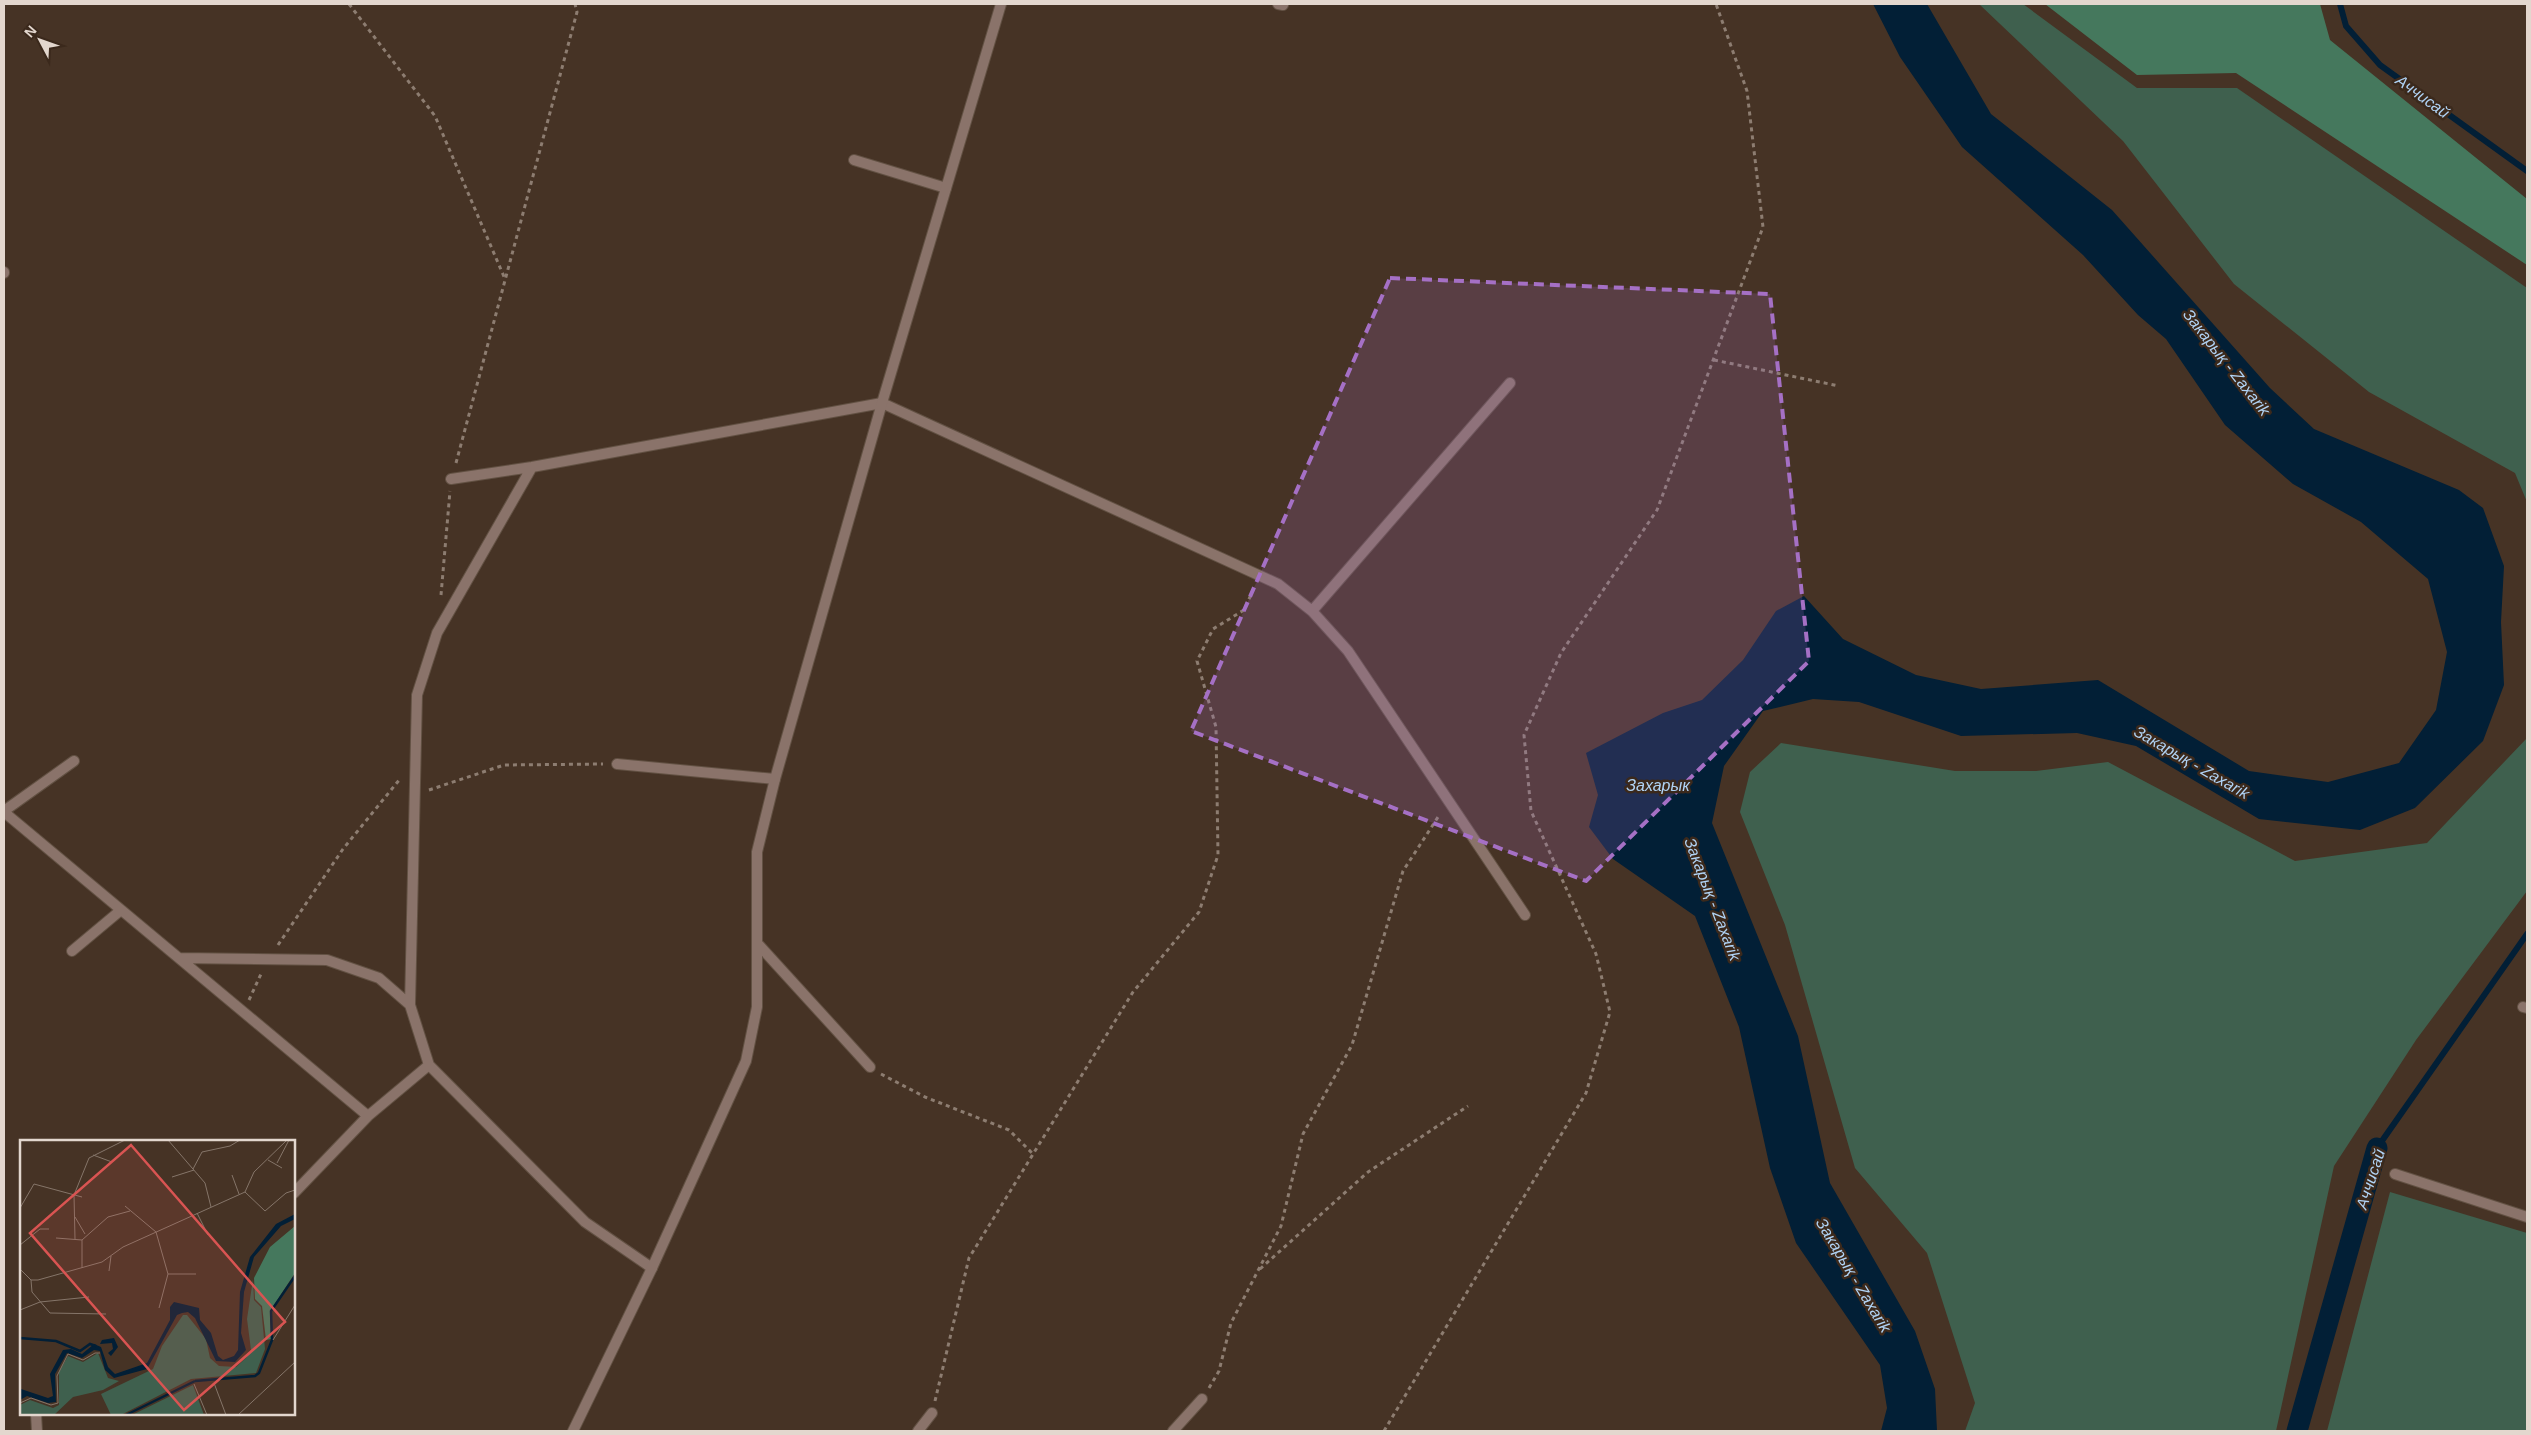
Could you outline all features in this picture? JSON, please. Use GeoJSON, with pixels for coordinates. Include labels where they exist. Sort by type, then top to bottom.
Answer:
{"type":"FeatureCollection","features":[{"type":"Feature","properties":{"kind":"street"},"geometry":{"type":"LineString","coordinates":[[573,1431],[652,1268],[746,1061],[758,1006],[757,852],[775,779],[882,402],[1000,4]]}},
{"type":"Feature","properties":{"kind":"street"},"geometry":{"type":"LineString","coordinates":[[854,160],[946,188]]}},
{"type":"Feature","properties":{"kind":"street"},"geometry":{"type":"LineString","coordinates":[[1312,611],[1510,383]]}},
{"type":"Feature","properties":{"kind":"street"},"geometry":{"type":"LineString","coordinates":[[451,479],[532,467],[882,402],[1278,584],[1312,611],[1348,651],[1525,915]]}},
{"type":"Feature","properties":{"kind":"street"},"geometry":{"type":"LineString","coordinates":[[532,467],[437,633],[417,695],[410,1005],[429,1064],[585,1222],[652,1268]]}},
{"type":"Feature","properties":{"kind":"street"},"geometry":{"type":"LineString","coordinates":[[74,761],[4,812],[368,1116]]}},
{"type":"Feature","properties":{"kind":"street"},"geometry":{"type":"LineString","coordinates":[[616,764],[775,779]]}},
{"type":"Feature","properties":{"kind":"street"},"geometry":{"type":"LineString","coordinates":[[72,951],[121,910]]}},
{"type":"Feature","properties":{"kind":"street"},"geometry":{"type":"LineString","coordinates":[[757,942],[870,1067]]}},
{"type":"Feature","properties":{"kind":"street"},"geometry":{"type":"LineString","coordinates":[[179,958],[327,960],[379,978],[410,1005]]}},
{"type":"Feature","properties":{"kind":"street"},"geometry":{"type":"LineString","coordinates":[[295,1192],[368,1116],[429,1064]]}},
{"type":"Feature","properties":{"kind":"street"},"geometry":{"type":"LineString","coordinates":[[2395,1174],[2527,1217]]}},
{"type":"Feature","properties":{"kind":"street"},"geometry":{"type":"LineString","coordinates":[[1173,1431],[1202,1399]]}},
{"type":"Feature","properties":{"kind":"street"},"geometry":{"type":"LineString","coordinates":[[918,1431],[932,1413]]}},
{"type":"Feature","properties":{"kind":"street"},"geometry":{"type":"LineString","coordinates":[[36,1415],[37,1431]]}},
{"type":"Feature","properties":{"kind":"path"},"geometry":{"type":"LineString","coordinates":[[349,4],[436,116],[505,279]]}},
{"type":"Feature","properties":{"kind":"path"},"geometry":{"type":"LineString","coordinates":[[440,604],[451,479],[578,12],[575,4]]}},
{"type":"Feature","properties":{"kind":"path"},"geometry":{"type":"LineString","coordinates":[[1384,1431],[1586,1093],[1610,1012],[1596,954],[1530,811],[1524,735],[1561,654],[1658,510],[1763,227],[1747,91],[1716,4]]}},
{"type":"Feature","properties":{"kind":"path"},"geometry":{"type":"LineString","coordinates":[[1714,360],[1839,386]]}},
{"type":"Feature","properties":{"kind":"path"},"geometry":{"type":"LineString","coordinates":[[932,1413],[969,1258],[1133,992],[1199,912],[1218,855],[1216,727],[1197,661],[1213,629],[1244,610],[1259,575]]}},
{"type":"Feature","properties":{"kind":"path"},"geometry":{"type":"LineString","coordinates":[[244,1012],[268,959],[343,849],[415,760]]}},
{"type":"Feature","properties":{"kind":"path"},"geometry":{"type":"LineString","coordinates":[[414,794],[504,765],[616,764]]}},
{"type":"Feature","properties":{"kind":"path"},"geometry":{"type":"LineString","coordinates":[[1202,1399],[1219,1371],[1230,1323],[1281,1226],[1303,1134],[1352,1045],[1403,871],[1449,802]]}},
{"type":"Feature","properties":{"kind":"path"},"geometry":{"type":"LineString","coordinates":[[870,1067],[925,1097],[1009,1130],[1033,1154]]}},
{"type":"Feature","properties":{"kind":"path"},"geometry":{"type":"LineString","coordinates":[[1257,1271],[1368,1172],[1468,1106]]}},
{"type":"Feature","properties":{"kind":"highlighted area"},"geometry":{"type":"Polygon","coordinates":[[[1390,278],[1770,294],[1809,661],[1586,881],[1191,731],[1390,278]]]}},
{"type":"Feature","properties":{"kind":"green space"},"geometry":{"type":"Polygon","coordinates":[[[1979,4],[2023,4],[2137,88],[2237,88],[2527,288],[2527,502],[2515,473],[2369,392],[2234,284],[2123,141],[1979,4]]]}},
{"type":"Feature","properties":{"kind":"green space"},"geometry":{"type":"Polygon","coordinates":[[[2045,4],[2320,4],[2330,40],[2527,199],[2527,265],[2236,73],[2137,75],[2045,4]]]}},
{"type":"Feature","properties":{"kind":"green space"},"geometry":{"type":"Polygon","coordinates":[[[2527,738],[2527,891],[2416,1040],[2334,1166],[2276,1431],[1965,1431],[1975,1403],[1927,1253],[1855,1168],[1785,925],[1740,812],[1750,772],[1781,743],[1955,771],[2036,771],[2108,762],[2295,861],[2427,843],[2527,738]]]}},
{"type":"Feature","properties":{"kind":"green space"},"geometry":{"type":"Polygon","coordinates":[[[2390,1192],[2527,1233],[2527,1431],[2327,1431],[2390,1192]]]}},
{"type":"Feature","properties":{"kind":"water","name":"Захарык"},"geometry":{"type":"Polygon","coordinates":[[[1873,4],[1927,4],[1991,114],[2112,210],[2270,388],[2314,429],[2459,490],[2483,508],[2504,566],[2501,622],[2504,685],[2483,741],[2415,808],[2360,830],[2259,819],[2136,746],[2077,733],[1961,736],[1859,702],[1813,699],[1763,711],[1724,766],[1712,823],[1798,1036],[1830,1183],[1915,1331],[1935,1389],[1937,1431],[1881,1431],[1887,1408],[1880,1365],[1796,1243],[1770,1168],[1739,1027],[1695,916],[1613,859],[1589,827],[1598,795],[1586,753],[1663,713],[1702,700],[1743,660],[1776,611],[1804,596],[1843,639],[1916,675],[1981,689],[2098,680],[2249,771],[2328,782],[2399,763],[2436,710],[2447,652],[2428,579],[2361,522],[2293,484],[2225,425],[2166,339],[2138,315],[2083,255],[1962,147],[1900,57],[1873,4]]]}},
{"type":"Feature","properties":{"kind":"waterway","name":"Аччисай"},"geometry":{"type":"LineString","coordinates":[[2340,4],[2346,26],[2380,65],[2527,171]]}},
{"type":"Feature","properties":{"kind":"waterway","name":"Аччисай"},"geometry":{"type":"LineString","coordinates":[[2377,1148],[2527,934]]}},
{"type":"Feature","properties":{"kind":"waterway","name":"Аччисай"},"geometry":{"type":"LineString","coordinates":[[2297,1431],[2377,1148]]}},
{"type":"Feature","properties":{"kind":"water label","name":"Закарық - Zaxarik"},"geometry":{"type":"Point","coordinates":[2227,362]}},
{"type":"Feature","properties":{"kind":"water label","name":"Закарық - Zaxarik"},"geometry":{"type":"Point","coordinates":[2192,762]}},
{"type":"Feature","properties":{"kind":"water label","name":"Закарық - Zaxarik"},"geometry":{"type":"Point","coordinates":[1713,899]}},
{"type":"Feature","properties":{"kind":"water label","name":"Закарық - Zaxarik"},"geometry":{"type":"Point","coordinates":[1854,1275]}}]}
